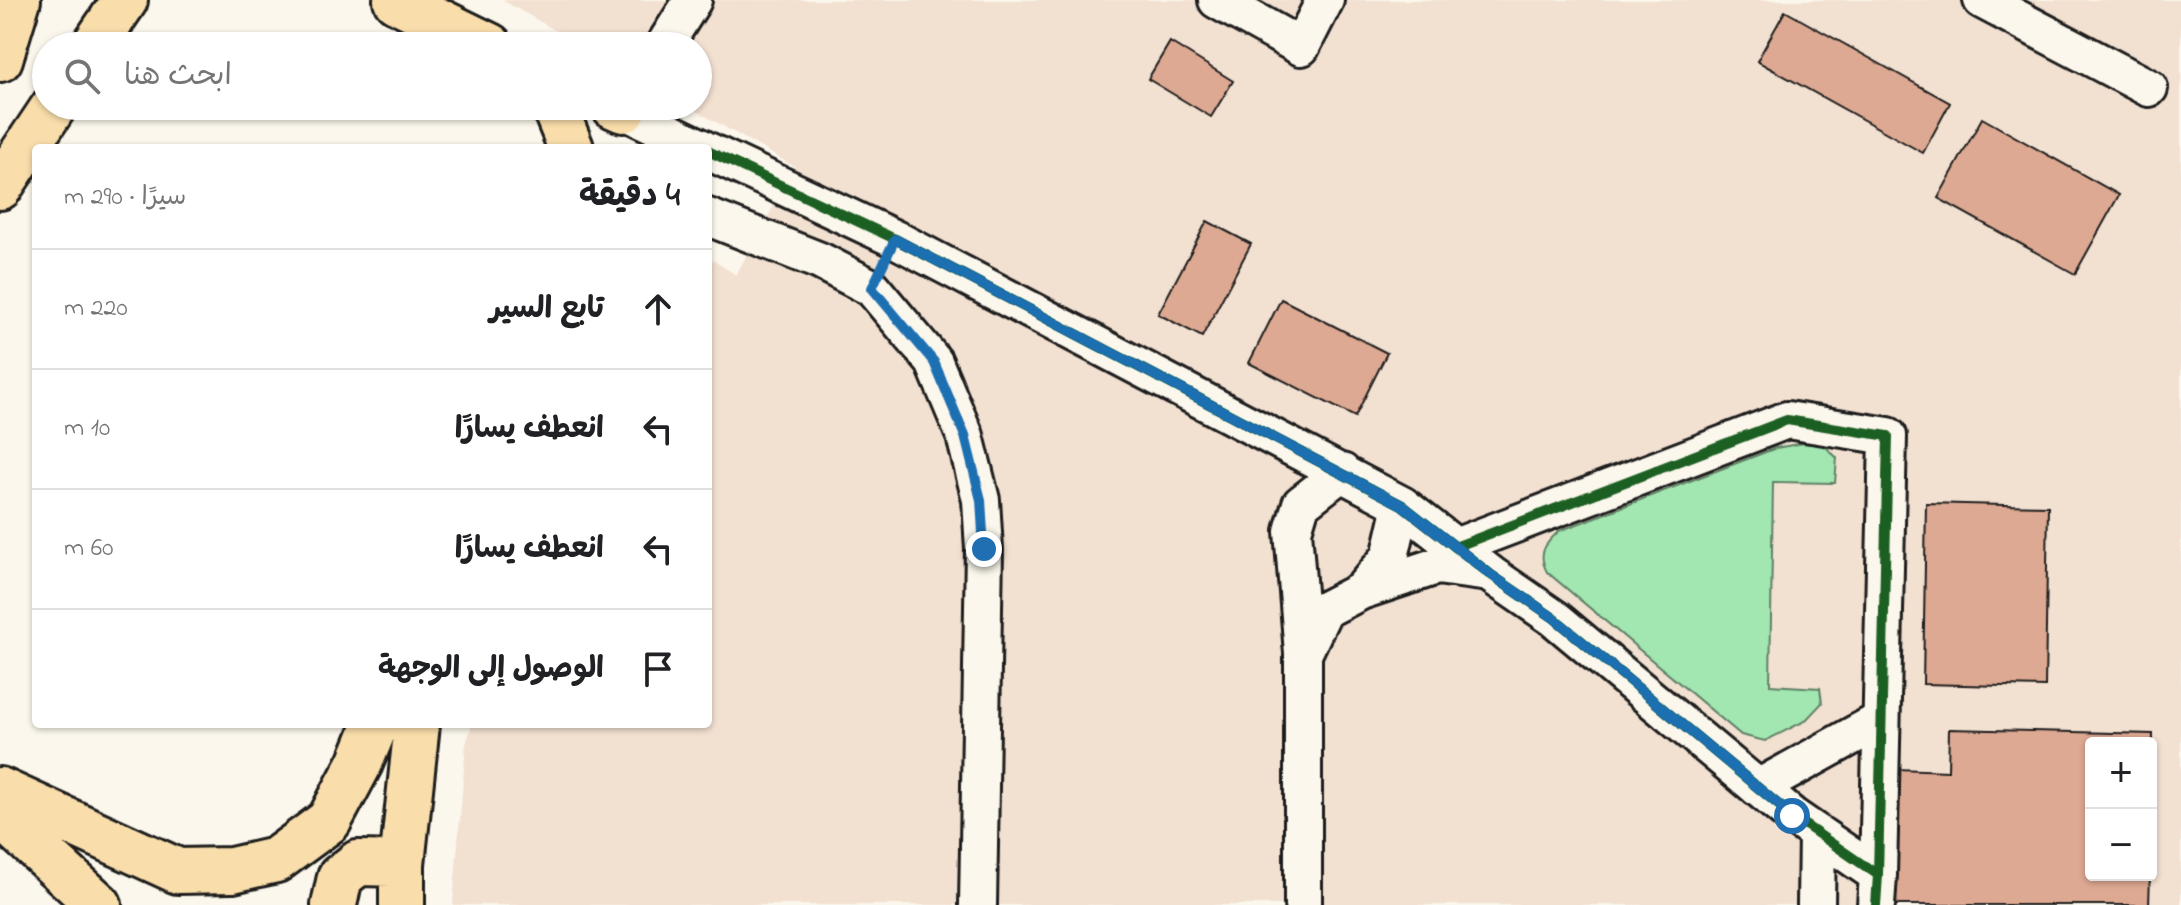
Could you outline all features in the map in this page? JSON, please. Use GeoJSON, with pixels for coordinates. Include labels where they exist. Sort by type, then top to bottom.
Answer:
{"type":"FeatureCollection","features":[{"type":"Feature","properties":{"kind":"main road"},"geometry":{"type":"LineString","coordinates":[[0,59],[18,0]]}},
{"type":"Feature","properties":{"kind":"main road"},"geometry":{"type":"LineString","coordinates":[[103,32],[125,0]]}},
{"type":"Feature","properties":{"kind":"main road"},"geometry":{"type":"LineString","coordinates":[[395,1],[460,32]]}},
{"type":"Feature","properties":{"kind":"main road"},"geometry":{"type":"LineString","coordinates":[[0,187],[45,120]]}},
{"type":"Feature","properties":{"kind":"main road"},"geometry":{"type":"LineString","coordinates":[[560,120],[569,144]]}},
{"type":"Feature","properties":{"kind":"main road"},"geometry":{"type":"LineString","coordinates":[[0,790],[178,871],[232,870],[276,860],[329,821],[360,763],[374,728]]}},
{"type":"Feature","properties":{"kind":"main road"},"geometry":{"type":"LineString","coordinates":[[334,905],[340,877],[358,863],[402,884],[417,728]]}},
{"type":"Feature","properties":{"kind":"main road"},"geometry":{"type":"LineString","coordinates":[[0,815],[99,905]]}},
{"type":"Feature","properties":{"kind":"street"},"geometry":{"type":"LineString","coordinates":[[673,32],[693,0]]}},
{"type":"Feature","properties":{"kind":"street"},"geometry":{"type":"LineString","coordinates":[[1217,0],[1301,47],[1325,0]]}},
{"type":"Feature","properties":{"kind":"street"},"geometry":{"type":"LineString","coordinates":[[1982,0],[2149,88]]}},
{"type":"Feature","properties":{"kind":"street"},"geometry":{"type":"LineString","coordinates":[[647,120],[694,144]]}},
{"type":"Feature","properties":{"kind":"street"},"geometry":{"type":"LineString","coordinates":[[712,153],[895,239],[1402,505],[1490,574],[1554,618],[1758,788],[1817,833],[1877,890]]}},
{"type":"Feature","properties":{"kind":"street"},"geometry":{"type":"LineString","coordinates":[[712,219],[820,261],[872,288],[934,362],[965,436],[981,500],[984,549],[978,905]]}},
{"type":"Feature","properties":{"kind":"street"},"geometry":{"type":"LineString","coordinates":[[872,288],[895,239]]}},
{"type":"Feature","properties":{"kind":"street"},"geometry":{"type":"LineString","coordinates":[[1455,547],[1787,420],[1888,436],[1877,890]]}},
{"type":"Feature","properties":{"kind":"street"},"geometry":{"type":"LineString","coordinates":[[1303,905],[1303,653],[1293,531],[1301,504],[1342,472]]}},
{"type":"Feature","properties":{"kind":"street"},"geometry":{"type":"LineString","coordinates":[[1361,591],[1390,557],[1402,505]]}},
{"type":"Feature","properties":{"kind":"street"},"geometry":{"type":"LineString","coordinates":[[1303,653],[1324,610],[1361,591],[1437,566],[1490,574]]}},
{"type":"Feature","properties":{"kind":"street"},"geometry":{"type":"LineString","coordinates":[[1758,788],[1881,720]]}},
{"type":"Feature","properties":{"kind":"street"},"geometry":{"type":"LineString","coordinates":[[1816,905],[1817,833]]}},
{"type":"Feature","properties":{"kind":"shaded area"},"geometry":{"type":"Polygon","coordinates":[[[502,0],[2181,0],[2181,905],[453,905],[466,744],[471,728],[712,728],[712,260],[736,275],[795,167],[712,120],[712,32],[558,32],[502,0]]]}},
{"type":"Feature","properties":{"kind":"green space"},"geometry":{"type":"Polygon","coordinates":[[[1803,443],[1824,445],[1837,458],[1835,483],[1773,482],[1770,685],[1820,688],[1822,703],[1805,721],[1765,741],[1741,735],[1547,572],[1543,554],[1546,545],[1559,531],[1776,448],[1803,443]]]}},
{"type":"Feature","properties":{"kind":"building"},"geometry":{"type":"Polygon","coordinates":[[[1785,11],[1950,103],[1923,153],[1757,61],[1785,11]]]}},
{"type":"Feature","properties":{"kind":"building"},"geometry":{"type":"Polygon","coordinates":[[[1170,42],[1233,81],[1211,117],[1148,79],[1170,42]]]}},
{"type":"Feature","properties":{"kind":"building"},"geometry":{"type":"Polygon","coordinates":[[[1982,118],[2119,195],[2075,274],[1938,198],[1982,118]]]}},
{"type":"Feature","properties":{"kind":"building"},"geometry":{"type":"Polygon","coordinates":[[[1207,221],[1251,244],[1202,337],[1158,314],[1207,221]]]}},
{"type":"Feature","properties":{"kind":"building"},"geometry":{"type":"Polygon","coordinates":[[[1281,299],[1387,353],[1355,417],[1249,363],[1281,299]]]}},
{"type":"Feature","properties":{"kind":"building"},"geometry":{"type":"Polygon","coordinates":[[[1926,503],[2048,506],[2045,687],[1923,684],[1926,503]]]}},
{"type":"Feature","properties":{"kind":"building"},"geometry":{"type":"Polygon","coordinates":[[[1949,729],[2153,734],[2153,737],[2085,737],[2085,881],[2150,881],[2149,905],[1895,905],[1897,769],[1948,771],[1949,729]]]}},
{"type":"Feature","properties":{"kind":"cycle path"},"geometry":{"type":"LineString","coordinates":[[712,153],[895,239],[1402,505],[1490,574],[1554,618],[1792,816],[1878,875],[1876,905]]}},
{"type":"Feature","properties":{"kind":"cycle path"},"geometry":{"type":"LineString","coordinates":[[1455,547],[1787,420],[1888,436],[1878,875]]}},
{"type":"Feature","properties":{"kind":"route"},"geometry":{"type":"LineString","coordinates":[[984,549],[981,500],[965,436],[934,362],[872,288],[895,239],[1402,505],[1490,574],[1554,618],[1792,816]]}}]}
